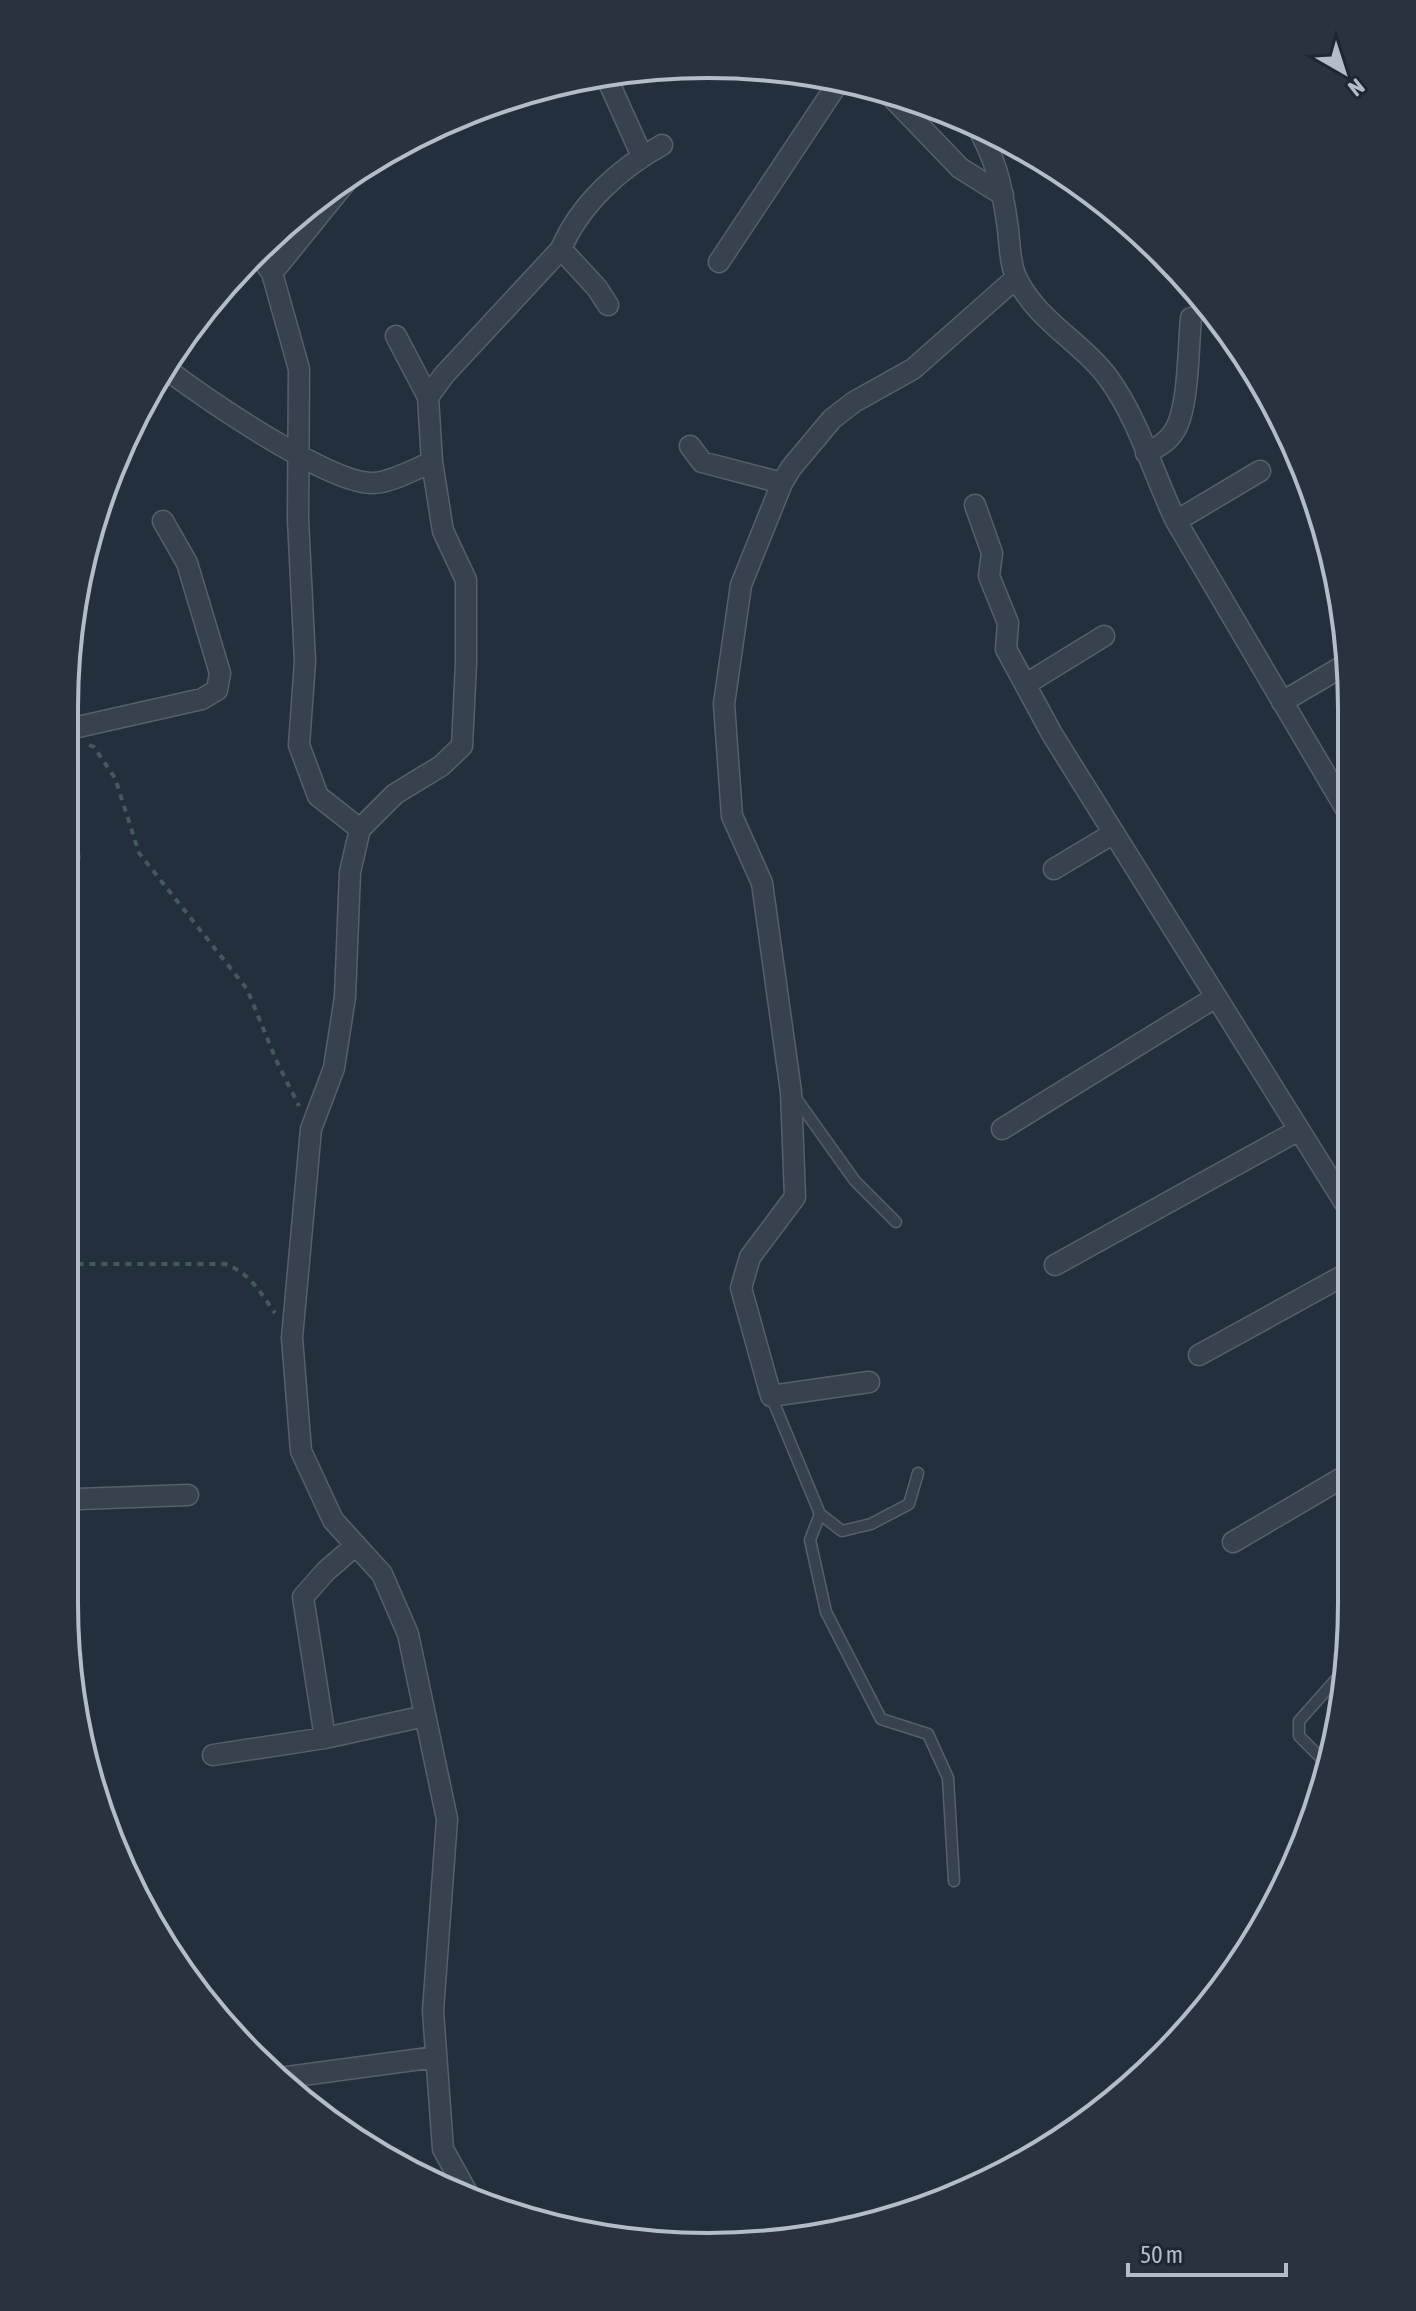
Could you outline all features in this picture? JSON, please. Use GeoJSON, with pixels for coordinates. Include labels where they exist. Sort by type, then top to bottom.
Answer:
{"type":"FeatureCollection","features":[{"type":"Feature","properties":{"kind":"street"},"geometry":{"type":"LineString","coordinates":[[610,86],[642,156]]}},
{"type":"Feature","properties":{"kind":"street"},"geometry":{"type":"LineString","coordinates":[[719,262],[833,90]]}},
{"type":"Feature","properties":{"kind":"street"},"geometry":{"type":"LineString","coordinates":[[903,109],[960,168],[1003,195]]}},
{"type":"Feature","properties":{"kind":"street"},"geometry":{"type":"LineString","coordinates":[[986,143],[995,159],[1003,195],[1016,278],[1030,301],[1106,375],[1137,426],[1176,521],[1338,796]]}},
{"type":"Feature","properties":{"kind":"street"},"geometry":{"type":"LineString","coordinates":[[428,397],[444,375],[561,249],[572,224],[596,195],[642,156],[662,145]]}},
{"type":"Feature","properties":{"kind":"street"},"geometry":{"type":"LineString","coordinates":[[272,273],[326,207]]}},
{"type":"Feature","properties":{"kind":"street"},"geometry":{"type":"LineString","coordinates":[[561,249],[597,288],[608,305]]}},
{"type":"Feature","properties":{"kind":"street"},"geometry":{"type":"LineString","coordinates":[[264,262],[272,273],[299,369],[298,519],[305,661],[299,745],[318,796],[360,829]]}},
{"type":"Feature","properties":{"kind":"street"},"geometry":{"type":"LineString","coordinates":[[869,1382],[771,1396],[741,1288],[750,1257],[795,1197],[791,1092],[762,883],[732,816],[724,704],[741,585],[782,483],[832,419],[854,402],[913,369],[1016,278]]}},
{"type":"Feature","properties":{"kind":"street"},"geometry":{"type":"LineString","coordinates":[[1146,453],[1164,444],[1175,431],[1183,413],[1191,318]]}},
{"type":"Feature","properties":{"kind":"street"},"geometry":{"type":"LineString","coordinates":[[396,336],[428,397],[432,462],[443,531],[466,580],[462,746],[441,766],[395,794],[360,829],[350,872],[345,997],[334,1068],[311,1129],[292,1338],[301,1451],[333,1520],[382,1574],[408,1634],[447,1819],[433,2011],[443,2149],[462,2183]]}},
{"type":"Feature","properties":{"kind":"street"},"geometry":{"type":"LineString","coordinates":[[173,375],[298,455],[349,480],[376,483],[432,462]]}},
{"type":"Feature","properties":{"kind":"street"},"geometry":{"type":"LineString","coordinates":[[690,446],[702,462],[782,483]]}},
{"type":"Feature","properties":{"kind":"street"},"geometry":{"type":"LineString","coordinates":[[1176,521],[1260,471]]}},
{"type":"Feature","properties":{"kind":"street"},"geometry":{"type":"LineString","coordinates":[[975,505],[992,553],[989,576],[1008,623],[1006,649],[1052,734],[1338,1192]]}},
{"type":"Feature","properties":{"kind":"street"},"geometry":{"type":"LineString","coordinates":[[78,734],[202,699],[217,690],[220,673],[187,563],[163,521]]}},
{"type":"Feature","properties":{"kind":"street"},"geometry":{"type":"LineString","coordinates":[[1026,684],[1104,636]]}},
{"type":"Feature","properties":{"kind":"street"},"geometry":{"type":"LineString","coordinates":[[1282,702],[1337,670]]}},
{"type":"Feature","properties":{"kind":"street"},"geometry":{"type":"LineString","coordinates":[[1054,869],[1114,833]]}},
{"type":"Feature","properties":{"kind":"street"},"geometry":{"type":"LineString","coordinates":[[1002,1129],[1216,997]]}},
{"type":"Feature","properties":{"kind":"street"},"geometry":{"type":"LineString","coordinates":[[1055,1265],[1299,1130]]}},
{"type":"Feature","properties":{"kind":"street"},"geometry":{"type":"LineString","coordinates":[[1199,1355],[1338,1279]]}},
{"type":"Feature","properties":{"kind":"street"},"geometry":{"type":"LineString","coordinates":[[1233,1542],[1338,1480]]}},
{"type":"Feature","properties":{"kind":"street"},"geometry":{"type":"LineString","coordinates":[[78,1499],[188,1495]]}},
{"type":"Feature","properties":{"kind":"street"},"geometry":{"type":"LineString","coordinates":[[325,1738],[303,1597],[326,1571],[356,1545]]}},
{"type":"Feature","properties":{"kind":"street"},"geometry":{"type":"LineString","coordinates":[[213,1755],[325,1738],[425,1716]]}},
{"type":"Feature","properties":{"kind":"street"},"geometry":{"type":"LineString","coordinates":[[292,2076],[436,2057]]}},
{"type":"Feature","properties":{"kind":"lane"},"geometry":{"type":"LineString","coordinates":[[791,1092],[855,1181],[896,1222]]}},
{"type":"Feature","properties":{"kind":"lane"},"geometry":{"type":"LineString","coordinates":[[771,1396],[820,1514],[842,1531],[871,1524],[909,1504],[918,1473]]}},
{"type":"Feature","properties":{"kind":"lane"},"geometry":{"type":"LineString","coordinates":[[820,1514],[810,1540],[826,1612],[881,1719],[928,1734],[948,1778],[954,1881]]}},
{"type":"Feature","properties":{"kind":"lane"},"geometry":{"type":"LineString","coordinates":[[1319,1756],[1299,1736],[1299,1721],[1333,1682]]}},
{"type":"Feature","properties":{"kind":"path"},"geometry":{"type":"LineString","coordinates":[[78,737],[94,747],[115,778],[139,853],[247,989],[277,1062],[311,1129]]}},
{"type":"Feature","properties":{"kind":"path"},"geometry":{"type":"LineString","coordinates":[[78,1264],[225,1264],[238,1268],[248,1277],[292,1338]]}}]}
